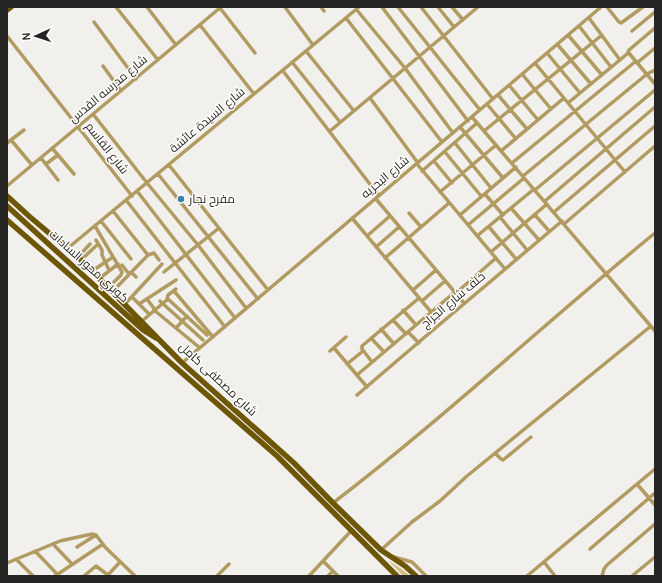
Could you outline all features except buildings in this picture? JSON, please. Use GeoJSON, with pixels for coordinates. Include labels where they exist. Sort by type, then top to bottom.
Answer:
{"type":"FeatureCollection","features":[{"type":"Feature","properties":{"kind":"main road"},"geometry":{"type":"LineString","coordinates":[[7,10],[11,7]]}},
{"type":"Feature","properties":{"kind":"main road","name":"شارع مصطفى كامل"},"geometry":{"type":"LineString","coordinates":[[7,196],[79,258],[182,363],[294,463],[381,550],[405,566],[416,576]]}},
{"type":"Feature","properties":{"kind":"main road","name":"كوبري محور السادات"},"geometry":{"type":"LineString","coordinates":[[7,206],[143,330],[159,339]]}},
{"type":"Feature","properties":{"kind":"main road"},"geometry":{"type":"LineString","coordinates":[[22,232],[28,232],[32,228],[33,222],[30,217]]}},
{"type":"Feature","properties":{"kind":"main road","name":"شارع مصطفى كامل"},"geometry":{"type":"LineString","coordinates":[[7,220],[277,456],[397,576]]}},
{"type":"Feature","properties":{"kind":"main road"},"geometry":{"type":"LineString","coordinates":[[44,252],[42,247],[43,242],[50,237],[55,238]]}},
{"type":"Feature","properties":{"kind":"street"},"geometry":{"type":"LineString","coordinates":[[116,7],[158,60]]}},
{"type":"Feature","properties":{"kind":"street"},"geometry":{"type":"LineString","coordinates":[[147,7],[176,45]]}},
{"type":"Feature","properties":{"kind":"street"},"geometry":{"type":"LineString","coordinates":[[285,7],[313,45]]}},
{"type":"Feature","properties":{"kind":"street"},"geometry":{"type":"LineString","coordinates":[[321,7],[324,11]]}},
{"type":"Feature","properties":{"kind":"street"},"geometry":{"type":"LineString","coordinates":[[349,7],[356,9],[405,68],[453,133]]}},
{"type":"Feature","properties":{"kind":"street"},"geometry":{"type":"LineString","coordinates":[[382,7],[468,120]]}},
{"type":"Feature","properties":{"kind":"street"},"geometry":{"type":"LineString","coordinates":[[398,7],[480,110]]}},
{"type":"Feature","properties":{"kind":"street"},"geometry":{"type":"LineString","coordinates":[[421,7],[493,99]]}},
{"type":"Feature","properties":{"kind":"street"},"geometry":{"type":"LineString","coordinates":[[438,7],[454,27]]}},
{"type":"Feature","properties":{"kind":"street"},"geometry":{"type":"LineString","coordinates":[[452,7],[462,20]]}},
{"type":"Feature","properties":{"kind":"street"},"geometry":{"type":"LineString","coordinates":[[330,131],[478,7]]}},
{"type":"Feature","properties":{"kind":"street","name":"شارع البحريه"},"geometry":{"type":"LineString","coordinates":[[182,363],[601,7]]}},
{"type":"Feature","properties":{"kind":"street"},"geometry":{"type":"LineString","coordinates":[[607,7],[621,23],[643,7]]}},
{"type":"Feature","properties":{"kind":"street"},"geometry":{"type":"LineString","coordinates":[[220,8],[255,53]]}},
{"type":"Feature","properties":{"kind":"street","name":"شارع مدرسه القدس"},"geometry":{"type":"LineString","coordinates":[[7,186],[220,8]]}},
{"type":"Feature","properties":{"kind":"street","name":"شارع السيدة عائشة"},"geometry":{"type":"LineString","coordinates":[[68,248],[356,9]]}},
{"type":"Feature","properties":{"kind":"street"},"geometry":{"type":"LineString","coordinates":[[632,31],[655,12]]}},
{"type":"Feature","properties":{"kind":"street"},"geometry":{"type":"LineString","coordinates":[[346,18],[442,142]]}},
{"type":"Feature","properties":{"kind":"street"},"geometry":{"type":"LineString","coordinates":[[589,18],[620,60]]}},
{"type":"Feature","properties":{"kind":"street"},"geometry":{"type":"LineString","coordinates":[[94,22],[136,79]]}},
{"type":"Feature","properties":{"kind":"street"},"geometry":{"type":"LineString","coordinates":[[200,24],[254,94]]}},
{"type":"Feature","properties":{"kind":"street"},"geometry":{"type":"LineString","coordinates":[[579,26],[612,67]]}},
{"type":"Feature","properties":{"kind":"street"},"geometry":{"type":"LineString","coordinates":[[568,103],[612,67],[628,52],[628,50],[655,28]]}},
{"type":"Feature","properties":{"kind":"street"},"geometry":{"type":"LineString","coordinates":[[568,35],[602,75]]}},
{"type":"Feature","properties":{"kind":"street"},"geometry":{"type":"LineString","coordinates":[[484,132],[602,35]]}},
{"type":"Feature","properties":{"kind":"street","name":"شارع القاسم"},"geometry":{"type":"LineString","coordinates":[[7,36],[132,196]]}},
{"type":"Feature","properties":{"kind":"street"},"geometry":{"type":"LineString","coordinates":[[557,44],[591,84]]}},
{"type":"Feature","properties":{"kind":"street"},"geometry":{"type":"LineString","coordinates":[[512,163],[655,48]]}},
{"type":"Feature","properties":{"kind":"street"},"geometry":{"type":"LineString","coordinates":[[306,51],[354,111]]}},
{"type":"Feature","properties":{"kind":"street"},"geometry":{"type":"LineString","coordinates":[[628,52],[655,84]]}},
{"type":"Feature","properties":{"kind":"street"},"geometry":{"type":"LineString","coordinates":[[547,53],[580,93]]}},
{"type":"Feature","properties":{"kind":"street"},"geometry":{"type":"LineString","coordinates":[[292,62],[340,122]]}},
{"type":"Feature","properties":{"kind":"street"},"geometry":{"type":"LineString","coordinates":[[535,63],[625,172]]}},
{"type":"Feature","properties":{"kind":"street"},"geometry":{"type":"LineString","coordinates":[[103,66],[121,91]]}},
{"type":"Feature","properties":{"kind":"street"},"geometry":{"type":"LineString","coordinates":[[468,225],[647,74],[655,70]]}},
{"type":"Feature","properties":{"kind":"street"},"geometry":{"type":"LineString","coordinates":[[283,71],[379,196]]}},
{"type":"Feature","properties":{"kind":"street"},"geometry":{"type":"LineString","coordinates":[[522,74],[551,109]]}},
{"type":"Feature","properties":{"kind":"street"},"geometry":{"type":"LineString","coordinates":[[509,85],[538,120]]}},
{"type":"Feature","properties":{"kind":"street"},"geometry":{"type":"LineString","coordinates":[[477,236],[510,208],[535,190],[655,90]]}},
{"type":"Feature","properties":{"kind":"street"},"geometry":{"type":"LineString","coordinates":[[498,95],[527,129]]}},
{"type":"Feature","properties":{"kind":"street"},"geometry":{"type":"LineString","coordinates":[[370,98],[422,171],[505,269]]}},
{"type":"Feature","properties":{"kind":"street"},"geometry":{"type":"LineString","coordinates":[[501,151],[564,98]]}},
{"type":"Feature","properties":{"kind":"street"},"geometry":{"type":"LineString","coordinates":[[487,104],[516,139]]}},
{"type":"Feature","properties":{"kind":"street"},"geometry":{"type":"LineString","coordinates":[[491,252],[535,215],[546,203],[606,149],[655,107]]}},
{"type":"Feature","properties":{"kind":"street"},"geometry":{"type":"LineString","coordinates":[[94,114],[246,308]]}},
{"type":"Feature","properties":{"kind":"street"},"geometry":{"type":"LineString","coordinates":[[472,117],[655,331]]}},
{"type":"Feature","properties":{"kind":"street"},"geometry":{"type":"LineString","coordinates":[[422,171],[477,123]]}},
{"type":"Feature","properties":{"kind":"street"},"geometry":{"type":"LineString","coordinates":[[554,212],[655,126]]}},
{"type":"Feature","properties":{"kind":"street"},"geometry":{"type":"LineString","coordinates":[[460,127],[503,178]]}},
{"type":"Feature","properties":{"kind":"street"},"geometry":{"type":"LineString","coordinates":[[24,130],[8,141],[32,165]]}},
{"type":"Feature","properties":{"kind":"street"},"geometry":{"type":"LineString","coordinates":[[455,143],[491,188]]}},
{"type":"Feature","properties":{"kind":"street"},"geometry":{"type":"LineString","coordinates":[[440,192],[496,145]]}},
{"type":"Feature","properties":{"kind":"street","name":"خلف شارع الجراج"},"geometry":{"type":"LineString","coordinates":[[357,395],[549,231],[563,222],[655,146]]}},
{"type":"Feature","properties":{"kind":"street"},"geometry":{"type":"LineString","coordinates":[[52,148],[74,174]]}},
{"type":"Feature","properties":{"kind":"street"},"geometry":{"type":"LineString","coordinates":[[445,152],[483,195],[493,204],[527,250]]}},
{"type":"Feature","properties":{"kind":"street"},"geometry":{"type":"LineString","coordinates":[[46,164],[58,155]]}},
{"type":"Feature","properties":{"kind":"street"},"geometry":{"type":"LineString","coordinates":[[41,158],[58,180]]}},
{"type":"Feature","properties":{"kind":"street"},"geometry":{"type":"LineString","coordinates":[[434,161],[452,183]]}},
{"type":"Feature","properties":{"kind":"street"},"geometry":{"type":"LineString","coordinates":[[169,165],[268,290]]}},
{"type":"Feature","properties":{"kind":"street"},"geometry":{"type":"LineString","coordinates":[[460,215],[516,168]]}},
{"type":"Feature","properties":{"kind":"street"},"geometry":{"type":"LineString","coordinates":[[158,174],[258,299]]}},
{"type":"Feature","properties":{"kind":"street"},"geometry":{"type":"LineString","coordinates":[[137,191],[235,318]]}},
{"type":"Feature","properties":{"kind":"street"},"geometry":{"type":"LineString","coordinates":[[376,199],[464,303]]}},
{"type":"Feature","properties":{"kind":"street"},"geometry":{"type":"LineString","coordinates":[[126,200],[225,327]]}},
{"type":"Feature","properties":{"kind":"street"},"geometry":{"type":"LineString","coordinates":[[385,258],[449,203]]}},
{"type":"Feature","properties":{"kind":"street"},"geometry":{"type":"LineString","coordinates":[[510,208],[539,240]]}},
{"type":"Feature","properties":{"kind":"street"},"geometry":{"type":"LineString","coordinates":[[113,211],[148,254]]}},
{"type":"Feature","properties":{"kind":"street"},"geometry":{"type":"LineString","coordinates":[[409,213],[421,227]]}},
{"type":"Feature","properties":{"kind":"street"},"geometry":{"type":"LineString","coordinates":[[535,215],[549,231]]}},
{"type":"Feature","properties":{"kind":"street"},"geometry":{"type":"LineString","coordinates":[[367,236],[390,216]]}},
{"type":"Feature","properties":{"kind":"street"},"geometry":{"type":"LineString","coordinates":[[352,218],[431,312]]}},
{"type":"Feature","properties":{"kind":"street"},"geometry":{"type":"LineString","coordinates":[[101,221],[132,258]]}},
{"type":"Feature","properties":{"kind":"street"},"geometry":{"type":"LineString","coordinates":[[95,226],[113,256],[136,278]]}},
{"type":"Feature","properties":{"kind":"street"},"geometry":{"type":"LineString","coordinates":[[376,247],[399,227]]}},
{"type":"Feature","properties":{"kind":"street"},"geometry":{"type":"LineString","coordinates":[[489,227],[516,259]]}},
{"type":"Feature","properties":{"kind":"street"},"geometry":{"type":"LineString","coordinates":[[164,272],[219,228]]}},
{"type":"Feature","properties":{"kind":"street"},"geometry":{"type":"LineString","coordinates":[[333,503],[376,470],[606,273],[655,233]]}},
{"type":"Feature","properties":{"kind":"street"},"geometry":{"type":"LineString","coordinates":[[79,258],[90,244]]}},
{"type":"Feature","properties":{"kind":"street"},"geometry":{"type":"LineString","coordinates":[[79,258],[98,244],[106,244]]}},
{"type":"Feature","properties":{"kind":"street"},"geometry":{"type":"LineString","coordinates":[[98,244],[109,270]]}},
{"type":"Feature","properties":{"kind":"street"},"geometry":{"type":"LineString","coordinates":[[110,289],[130,273],[148,254],[153,253],[159,260]]}},
{"type":"Feature","properties":{"kind":"street"},"geometry":{"type":"LineString","coordinates":[[92,271],[113,256]]}},
{"type":"Feature","properties":{"kind":"street"},"geometry":{"type":"LineString","coordinates":[[357,375],[496,258]]}},
{"type":"Feature","properties":{"kind":"street"},"geometry":{"type":"LineString","coordinates":[[100,278],[109,270],[120,264]]}},
{"type":"Feature","properties":{"kind":"street"},"geometry":{"type":"LineString","coordinates":[[110,289],[122,274],[120,264]]}},
{"type":"Feature","properties":{"kind":"street"},"geometry":{"type":"LineString","coordinates":[[125,304],[162,264]]}},
{"type":"Feature","properties":{"kind":"street"},"geometry":{"type":"LineString","coordinates":[[413,290],[436,270]]}},
{"type":"Feature","properties":{"kind":"street"},"geometry":{"type":"LineString","coordinates":[[139,304],[176,280]]}},
{"type":"Feature","properties":{"kind":"street"},"geometry":{"type":"LineString","coordinates":[[422,301],[445,281]]}},
{"type":"Feature","properties":{"kind":"street"},"geometry":{"type":"LineString","coordinates":[[142,321],[155,310],[161,302],[168,299],[168,295],[175,290],[208,333]]}},
{"type":"Feature","properties":{"kind":"street"},"geometry":{"type":"LineString","coordinates":[[132,297],[149,314]]}},
{"type":"Feature","properties":{"kind":"street"},"geometry":{"type":"LineString","coordinates":[[372,362],[361,346],[419,298]]}},
{"type":"Feature","properties":{"kind":"street"},"geometry":{"type":"LineString","coordinates":[[147,299],[155,310],[199,347],[208,333]]}},
{"type":"Feature","properties":{"kind":"street"},"geometry":{"type":"LineString","coordinates":[[168,299],[186,316],[213,336]]}},
{"type":"Feature","properties":{"kind":"street"},"geometry":{"type":"LineString","coordinates":[[161,302],[203,340]]}},
{"type":"Feature","properties":{"kind":"street"},"geometry":{"type":"LineString","coordinates":[[403,310],[416,325]]}},
{"type":"Feature","properties":{"kind":"street"},"geometry":{"type":"LineString","coordinates":[[176,328],[186,316]]}},
{"type":"Feature","properties":{"kind":"street"},"geometry":{"type":"LineString","coordinates":[[392,320],[419,343]]}},
{"type":"Feature","properties":{"kind":"street"},"geometry":{"type":"LineString","coordinates":[[381,550],[402,530],[440,501],[467,476],[651,326]]}},
{"type":"Feature","properties":{"kind":"street"},"geometry":{"type":"LineString","coordinates":[[381,329],[394,344]]}},
{"type":"Feature","properties":{"kind":"street"},"geometry":{"type":"LineString","coordinates":[[346,337],[332,349],[367,387]]}},
{"type":"Feature","properties":{"kind":"street"},"geometry":{"type":"LineString","coordinates":[[371,338],[384,352]]}},
{"type":"Feature","properties":{"kind":"street"},"geometry":{"type":"LineString","coordinates":[[347,364],[363,351]]}},
{"type":"Feature","properties":{"kind":"street"},"geometry":{"type":"LineString","coordinates":[[495,453],[501,460],[503,460],[531,437]]}},
{"type":"Feature","properties":{"kind":"street"},"geometry":{"type":"LineString","coordinates":[[527,576],[655,469]]}},
{"type":"Feature","properties":{"kind":"street"},"geometry":{"type":"LineString","coordinates":[[637,484],[655,505]]}},
{"type":"Feature","properties":{"kind":"street"},"geometry":{"type":"LineString","coordinates":[[590,549],[655,494]]}},
{"type":"Feature","properties":{"kind":"street"},"geometry":{"type":"LineString","coordinates":[[602,576],[604,569],[607,566],[655,524]]}},
{"type":"Feature","properties":{"kind":"street"},"geometry":{"type":"LineString","coordinates":[[308,576],[351,531]]}},
{"type":"Feature","properties":{"kind":"street"},"geometry":{"type":"LineString","coordinates":[[7,563],[53,544],[83,535],[92,534],[96,535],[134,576]]}},
{"type":"Feature","properties":{"kind":"street"},"geometry":{"type":"LineString","coordinates":[[77,547],[96,535]]}},
{"type":"Feature","properties":{"kind":"street"},"geometry":{"type":"LineString","coordinates":[[53,544],[72,564]]}},
{"type":"Feature","properties":{"kind":"street"},"geometry":{"type":"LineString","coordinates":[[35,551],[56,575],[103,544]]}},
{"type":"Feature","properties":{"kind":"street"},"geometry":{"type":"LineString","coordinates":[[392,557],[412,562],[426,576]]}},
{"type":"Feature","properties":{"kind":"street"},"geometry":{"type":"LineString","coordinates":[[632,576],[655,557]]}},
{"type":"Feature","properties":{"kind":"street"},"geometry":{"type":"LineString","coordinates":[[16,559],[33,576]]}},
{"type":"Feature","properties":{"kind":"street"},"geometry":{"type":"LineString","coordinates":[[323,561],[338,576]]}},
{"type":"Feature","properties":{"kind":"street"},"geometry":{"type":"LineString","coordinates":[[84,576],[96,566],[107,576],[120,562]]}},
{"type":"Feature","properties":{"kind":"street"},"geometry":{"type":"LineString","coordinates":[[544,562],[555,576]]}},
{"type":"Feature","properties":{"kind":"street"},"geometry":{"type":"LineString","coordinates":[[220,575],[229,564]]}},
{"type":"Feature","properties":{"kind":"street"},"geometry":{"type":"LineString","coordinates":[[328,576],[333,571]]}},
{"type":"Feature","properties":{"kind":"shaded area"},"geometry":{"type":"Polygon","coordinates":[[[388,560],[403,570],[410,576],[403,576],[388,560]]]}},
{"type":"Feature","properties":{"kind":"place","name":"مفرح نجار"},"geometry":{"type":"Point","coordinates":[181,199]}}]}
